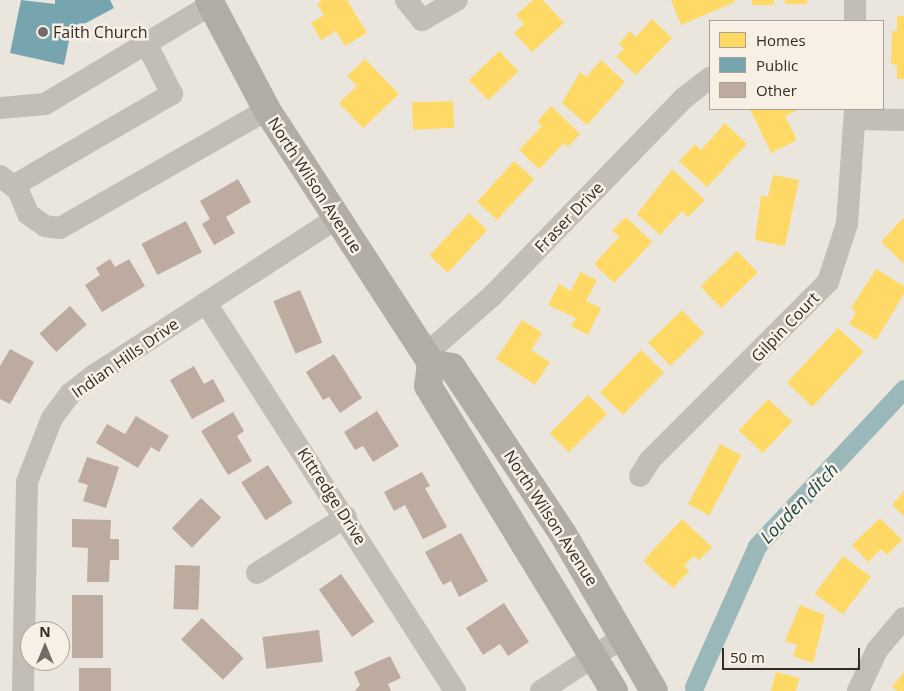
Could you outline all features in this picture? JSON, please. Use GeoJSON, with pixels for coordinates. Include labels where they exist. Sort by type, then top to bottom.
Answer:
{"type":"FeatureCollection","features":[{"type":"Feature","properties":{"kind":"main road","name":"North Wilson Avenue"},"geometry":{"type":"LineString","coordinates":[[210,2],[267,110],[336,218],[429,359],[452,367],[625,636],[654,691]]}},
{"type":"Feature","properties":{"kind":"main road"},"geometry":{"type":"LineString","coordinates":[[429,359],[428,386],[595,654],[614,691]]}},
{"type":"Feature","properties":{"kind":"street"},"geometry":{"type":"LineString","coordinates":[[406,0],[422,20],[457,0]]}},
{"type":"Feature","properties":{"kind":"street"},"geometry":{"type":"LineString","coordinates":[[855,0],[855,20]]}},
{"type":"Feature","properties":{"kind":"street"},"geometry":{"type":"LineString","coordinates":[[0,108],[44,104],[210,2]]}},
{"type":"Feature","properties":{"kind":"street"},"geometry":{"type":"LineString","coordinates":[[146,43],[172,94],[6,181],[28,214],[45,226],[60,228],[267,110]]}},
{"type":"Feature","properties":{"kind":"street","name":"Fraser Drive"},"geometry":{"type":"LineString","coordinates":[[429,359],[493,296],[684,98],[709,79]]}},
{"type":"Feature","properties":{"kind":"street"},"geometry":{"type":"LineString","coordinates":[[855,114],[904,120]]}},
{"type":"Feature","properties":{"kind":"street","name":"Gilpin Court"},"geometry":{"type":"LineString","coordinates":[[640,476],[650,460],[828,282],[847,224],[855,114]]}},
{"type":"Feature","properties":{"kind":"street","name":"Indian Hills Drive"},"geometry":{"type":"LineString","coordinates":[[23,691],[26,500],[44,434],[70,394],[336,218]]}},
{"type":"Feature","properties":{"kind":"street","name":"Kittredge Drive"},"geometry":{"type":"LineString","coordinates":[[206,303],[346,517],[455,691]]}},
{"type":"Feature","properties":{"kind":"street"},"geometry":{"type":"LineString","coordinates":[[257,573],[346,517]]}},
{"type":"Feature","properties":{"kind":"street"},"geometry":{"type":"LineString","coordinates":[[858,691],[877,650],[904,618]]}},
{"type":"Feature","properties":{"kind":"street"},"geometry":{"type":"LineString","coordinates":[[541,691],[625,636]]}},
{"type":"Feature","properties":{"kind":"building: Homes"},"geometry":{"type":"Polygon","coordinates":[[[322,0],[347,0],[367,33],[345,46],[336,31],[321,40],[311,23],[324,15],[317,4],[322,0]]]}},
{"type":"Feature","properties":{"kind":"building: Homes"},"geometry":{"type":"Polygon","coordinates":[[[533,0],[543,0],[564,23],[532,52],[514,33],[524,24],[516,15],[533,0]]]}},
{"type":"Feature","properties":{"kind":"building: Homes"},"geometry":{"type":"Polygon","coordinates":[[[671,0],[734,0],[735,2],[681,25],[671,0]]]}},
{"type":"Feature","properties":{"kind":"building: Homes"},"geometry":{"type":"Polygon","coordinates":[[[752,0],[774,0],[774,5],[752,5],[752,0]]]}},
{"type":"Feature","properties":{"kind":"building: Homes"},"geometry":{"type":"Polygon","coordinates":[[[785,0],[807,0],[807,4],[785,4],[785,0]]]}},
{"type":"Feature","properties":{"kind":"building: Homes"},"geometry":{"type":"Polygon","coordinates":[[[897,16],[904,16],[904,79],[897,79],[897,65],[891,64],[892,31],[897,31],[897,16]]]}},
{"type":"Feature","properties":{"kind":"building: Homes"},"geometry":{"type":"Polygon","coordinates":[[[652,19],[672,38],[636,75],[616,57],[624,49],[619,44],[630,31],[636,37],[652,19]]]}},
{"type":"Feature","properties":{"kind":"building: Homes"},"geometry":{"type":"Polygon","coordinates":[[[499,51],[518,71],[488,100],[469,80],[499,51]]]}},
{"type":"Feature","properties":{"kind":"building: Homes"},"geometry":{"type":"Polygon","coordinates":[[[365,59],[399,94],[363,128],[339,103],[357,86],[347,76],[365,59]]]}},
{"type":"Feature","properties":{"kind":"building: Homes"},"geometry":{"type":"Polygon","coordinates":[[[601,60],[625,82],[587,125],[562,103],[580,72],[586,77],[601,60]]]}},
{"type":"Feature","properties":{"kind":"building: Homes"},"geometry":{"type":"Polygon","coordinates":[[[453,101],[454,128],[413,129],[412,102],[453,101]]]}},
{"type":"Feature","properties":{"kind":"building: Homes"},"geometry":{"type":"Polygon","coordinates":[[[551,106],[580,134],[568,147],[564,143],[539,169],[519,150],[542,126],[537,122],[551,106]]]}},
{"type":"Feature","properties":{"kind":"building: Homes"},"geometry":{"type":"Polygon","coordinates":[[[750,110],[798,110],[785,116],[797,140],[771,153],[750,110]]]}},
{"type":"Feature","properties":{"kind":"building: Homes"},"geometry":{"type":"Polygon","coordinates":[[[725,123],[747,144],[707,187],[679,161],[695,144],[701,150],[725,123]]]}},
{"type":"Feature","properties":{"kind":"building: Homes"},"geometry":{"type":"Polygon","coordinates":[[[514,161],[534,179],[497,220],[477,202],[514,161]]]}},
{"type":"Feature","properties":{"kind":"building: Homes"},"geometry":{"type":"Polygon","coordinates":[[[672,169],[705,200],[688,217],[682,211],[660,235],[637,214],[672,169]]]}},
{"type":"Feature","properties":{"kind":"building: Homes"},"geometry":{"type":"Polygon","coordinates":[[[773,175],[799,180],[785,246],[755,240],[761,195],[768,197],[773,175]]]}},
{"type":"Feature","properties":{"kind":"building: Homes"},"geometry":{"type":"Polygon","coordinates":[[[469,213],[487,230],[448,272],[429,255],[469,213]]]}},
{"type":"Feature","properties":{"kind":"building: Homes"},"geometry":{"type":"Polygon","coordinates":[[[626,217],[652,242],[614,283],[594,264],[619,237],[612,231],[626,217]]]}},
{"type":"Feature","properties":{"kind":"building: Homes"},"geometry":{"type":"Polygon","coordinates":[[[904,217],[904,262],[903,263],[881,242],[904,217]]]}},
{"type":"Feature","properties":{"kind":"building: Homes"},"geometry":{"type":"Polygon","coordinates":[[[737,251],[758,273],[721,308],[700,286],[737,251]]]}},
{"type":"Feature","properties":{"kind":"building: Homes"},"geometry":{"type":"Polygon","coordinates":[[[876,269],[904,286],[904,294],[876,340],[849,324],[856,312],[851,308],[876,269]]]}},
{"type":"Feature","properties":{"kind":"building: Homes"},"geometry":{"type":"Polygon","coordinates":[[[580,272],[597,280],[586,301],[601,308],[588,335],[571,326],[576,318],[548,305],[559,284],[571,291],[580,272]]]}},
{"type":"Feature","properties":{"kind":"building: Homes"},"geometry":{"type":"Polygon","coordinates":[[[682,310],[704,333],[670,366],[648,343],[682,310]]]}},
{"type":"Feature","properties":{"kind":"building: Homes"},"geometry":{"type":"Polygon","coordinates":[[[522,320],[542,333],[531,350],[550,362],[535,385],[496,359],[522,320]]]}},
{"type":"Feature","properties":{"kind":"building: Homes"},"geometry":{"type":"Polygon","coordinates":[[[838,328],[864,352],[812,407],[787,383],[838,328]]]}},
{"type":"Feature","properties":{"kind":"building: Homes"},"geometry":{"type":"Polygon","coordinates":[[[641,350],[664,372],[623,415],[600,392],[641,350]]]}},
{"type":"Feature","properties":{"kind":"building: Homes"},"geometry":{"type":"Polygon","coordinates":[[[588,395],[607,414],[569,452],[550,433],[588,395]]]}},
{"type":"Feature","properties":{"kind":"building: Homes"},"geometry":{"type":"Polygon","coordinates":[[[768,399],[792,422],[763,453],[739,430],[768,399]]]}},
{"type":"Feature","properties":{"kind":"building: Homes"},"geometry":{"type":"Polygon","coordinates":[[[720,444],[741,455],[709,515],[688,504],[720,444]]]}},
{"type":"Feature","properties":{"kind":"building: Homes"},"geometry":{"type":"Polygon","coordinates":[[[904,491],[904,516],[892,505],[904,491]]]}},
{"type":"Feature","properties":{"kind":"building: Homes"},"geometry":{"type":"Polygon","coordinates":[[[880,518],[902,540],[887,555],[881,549],[868,562],[852,545],[880,518]]]}},
{"type":"Feature","properties":{"kind":"building: Homes"},"geometry":{"type":"Polygon","coordinates":[[[682,519],[712,547],[699,560],[694,556],[684,566],[689,571],[673,588],[643,561],[682,519]]]}},
{"type":"Feature","properties":{"kind":"building: Homes"},"geometry":{"type":"Polygon","coordinates":[[[843,556],[871,577],[843,615],[815,594],[843,556]]]}},
{"type":"Feature","properties":{"kind":"building: Homes"},"geometry":{"type":"Polygon","coordinates":[[[800,605],[825,615],[813,663],[793,656],[797,645],[785,641],[800,605]]]}},
{"type":"Feature","properties":{"kind":"building: Homes"},"geometry":{"type":"Polygon","coordinates":[[[776,672],[799,678],[796,691],[771,691],[776,672]]]}},
{"type":"Feature","properties":{"kind":"building: Homes"},"geometry":{"type":"Polygon","coordinates":[[[904,672],[904,691],[897,691],[892,687],[904,672]]]}},
{"type":"Feature","properties":{"kind":"building: Public","name":"Faith Church"},"geometry":{"type":"Polygon","coordinates":[[[21,0],[55,4],[55,0],[110,0],[114,8],[71,31],[64,65],[10,53],[21,0]]]}},
{"type":"Feature","properties":{"kind":"building: Other"},"geometry":{"type":"Polygon","coordinates":[[[238,179],[251,202],[226,217],[235,233],[214,245],[202,224],[210,219],[200,201],[238,179]]]}},
{"type":"Feature","properties":{"kind":"building: Other"},"geometry":{"type":"Polygon","coordinates":[[[186,221],[202,252],[157,275],[141,244],[186,221]]]}},
{"type":"Feature","properties":{"kind":"building: Other"},"geometry":{"type":"Polygon","coordinates":[[[110,259],[115,267],[129,259],[145,286],[102,312],[85,285],[100,275],[96,268],[110,259]]]}},
{"type":"Feature","properties":{"kind":"building: Other"},"geometry":{"type":"Polygon","coordinates":[[[300,290],[322,342],[296,354],[273,301],[300,290]]]}},
{"type":"Feature","properties":{"kind":"building: Other"},"geometry":{"type":"Polygon","coordinates":[[[70,306],[87,325],[56,352],[40,333],[70,306]]]}},
{"type":"Feature","properties":{"kind":"building: Other"},"geometry":{"type":"Polygon","coordinates":[[[10,349],[34,362],[10,404],[0,399],[0,366],[10,349]]]}},
{"type":"Feature","properties":{"kind":"building: Other"},"geometry":{"type":"Polygon","coordinates":[[[334,354],[362,398],[340,413],[329,397],[323,400],[306,372],[334,354]]]}},
{"type":"Feature","properties":{"kind":"building: Other"},"geometry":{"type":"Polygon","coordinates":[[[194,366],[204,384],[213,379],[225,401],[192,419],[170,380],[194,366]]]}},
{"type":"Feature","properties":{"kind":"building: Other"},"geometry":{"type":"Polygon","coordinates":[[[377,411],[399,446],[373,462],[363,446],[355,450],[344,432],[377,411]]]}},
{"type":"Feature","properties":{"kind":"building: Other"},"geometry":{"type":"Polygon","coordinates":[[[233,412],[244,431],[237,436],[252,461],[228,475],[201,431],[233,412]]]}},
{"type":"Feature","properties":{"kind":"building: Other"},"geometry":{"type":"Polygon","coordinates":[[[136,416],[169,436],[159,452],[151,447],[138,468],[96,443],[107,424],[125,434],[136,416]]]}},
{"type":"Feature","properties":{"kind":"building: Other"},"geometry":{"type":"Polygon","coordinates":[[[87,457],[119,467],[106,508],[83,501],[88,485],[78,482],[87,457]]]}},
{"type":"Feature","properties":{"kind":"building: Other"},"geometry":{"type":"Polygon","coordinates":[[[268,465],[293,503],[266,520],[241,482],[268,465]]]}},
{"type":"Feature","properties":{"kind":"building: Other"},"geometry":{"type":"Polygon","coordinates":[[[422,472],[430,486],[425,488],[447,527],[423,539],[405,505],[394,511],[384,492],[422,472]]]}},
{"type":"Feature","properties":{"kind":"building: Other"},"geometry":{"type":"Polygon","coordinates":[[[201,498],[221,517],[192,548],[172,528],[201,498]]]}},
{"type":"Feature","properties":{"kind":"building: Other"},"geometry":{"type":"Polygon","coordinates":[[[72,519],[111,520],[110,539],[119,539],[119,560],[110,560],[109,582],[87,582],[88,548],[72,547],[72,519]]]}},
{"type":"Feature","properties":{"kind":"building: Other"},"geometry":{"type":"Polygon","coordinates":[[[461,533],[488,581],[459,597],[451,581],[443,585],[425,552],[461,533]]]}},
{"type":"Feature","properties":{"kind":"building: Other"},"geometry":{"type":"Polygon","coordinates":[[[175,565],[200,566],[198,610],[173,609],[175,565]]]}},
{"type":"Feature","properties":{"kind":"building: Other"},"geometry":{"type":"Polygon","coordinates":[[[341,574],[374,622],[352,637],[319,589],[341,574]]]}},
{"type":"Feature","properties":{"kind":"building: Other"},"geometry":{"type":"Polygon","coordinates":[[[72,595],[103,595],[103,658],[72,658],[72,595]]]}},
{"type":"Feature","properties":{"kind":"building: Other"},"geometry":{"type":"Polygon","coordinates":[[[504,603],[529,642],[508,656],[500,644],[483,655],[466,628],[504,603]]]}},
{"type":"Feature","properties":{"kind":"building: Other"},"geometry":{"type":"Polygon","coordinates":[[[202,618],[244,658],[223,680],[181,640],[202,618]]]}},
{"type":"Feature","properties":{"kind":"building: Other"},"geometry":{"type":"Polygon","coordinates":[[[319,630],[323,662],[266,669],[262,637],[319,630]]]}},
{"type":"Feature","properties":{"kind":"building: Other"},"geometry":{"type":"Polygon","coordinates":[[[390,656],[401,678],[388,684],[391,691],[355,691],[360,685],[354,672],[390,656]]]}},
{"type":"Feature","properties":{"kind":"building: Other"},"geometry":{"type":"Polygon","coordinates":[[[79,668],[111,668],[111,691],[79,691],[79,668]]]}},
{"type":"Feature","properties":{"kind":"waterway","name":"Louden ditch"},"geometry":{"type":"LineString","coordinates":[[694,687],[757,546],[904,389]]}},
{"type":"Feature","properties":{"kind":"place","name":"Faith Church"},"geometry":{"type":"Point","coordinates":[43,32]}}]}
